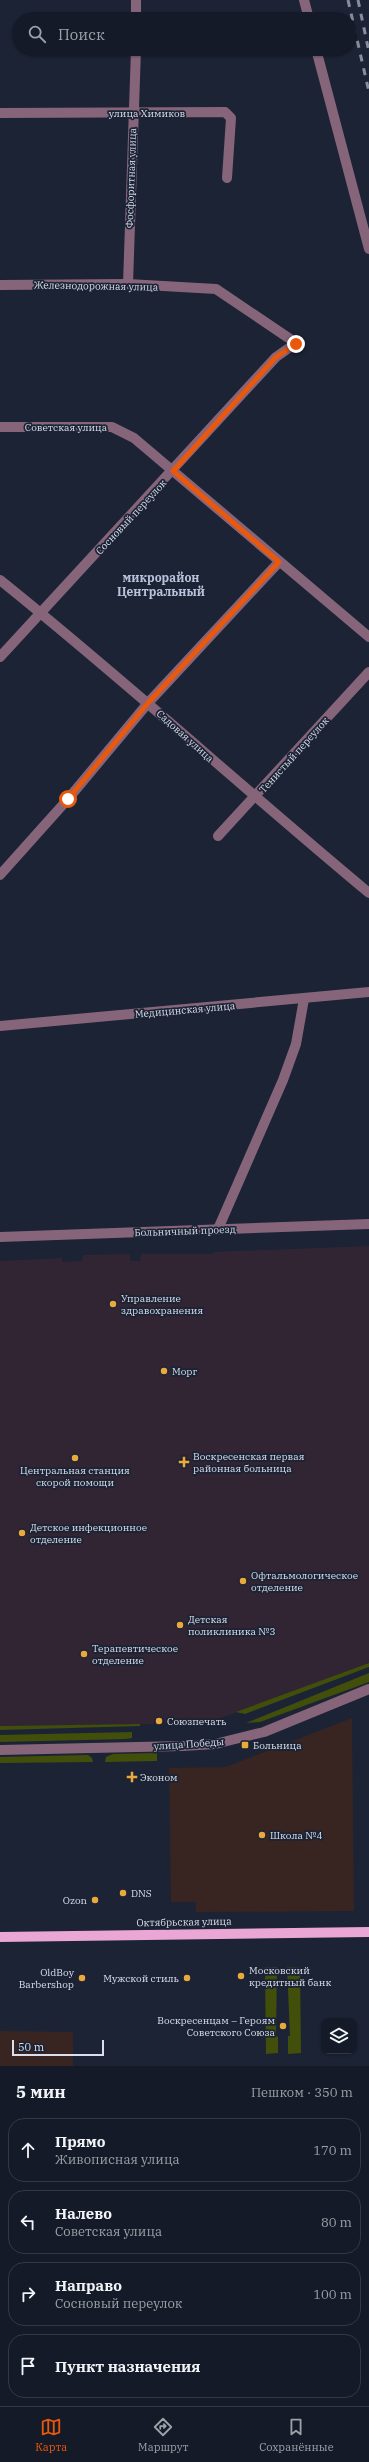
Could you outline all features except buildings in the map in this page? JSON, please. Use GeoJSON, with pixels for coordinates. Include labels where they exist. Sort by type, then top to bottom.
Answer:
{"type":"FeatureCollection","features":[{"type":"Feature","properties":{"kind":"main road","name":"Октябрьская улица"},"geometry":{"type":"LineString","coordinates":[[0,1936],[369,1932]]}},
{"type":"Feature","properties":{"kind":"street"},"geometry":{"type":"LineString","coordinates":[[136,0],[136,12]]}},
{"type":"Feature","properties":{"kind":"street"},"geometry":{"type":"LineString","coordinates":[[304,0],[307,12]]}},
{"type":"Feature","properties":{"kind":"street","name":"Фосфоритная улица"},"geometry":{"type":"LineString","coordinates":[[128,284],[136,56]]}},
{"type":"Feature","properties":{"kind":"street"},"geometry":{"type":"LineString","coordinates":[[318,56],[369,249]]}},
{"type":"Feature","properties":{"kind":"street","name":"улица Химиков"},"geometry":{"type":"LineString","coordinates":[[0,113],[225,112],[231,118],[227,178]]}},
{"type":"Feature","properties":{"kind":"street","name":"Железнодорожная улица"},"geometry":{"type":"LineString","coordinates":[[0,285],[128,284],[216,289],[296,344]]}},
{"type":"Feature","properties":{"kind":"street","name":"Сосновый переулок"},"geometry":{"type":"LineString","coordinates":[[0,657],[173,471],[276,357],[296,344]]}},
{"type":"Feature","properties":{"kind":"street","name":"Советская улица"},"geometry":{"type":"LineString","coordinates":[[0,427],[112,427],[134,438],[279,562],[369,636]]}},
{"type":"Feature","properties":{"kind":"street"},"geometry":{"type":"LineString","coordinates":[[0,875],[68,799],[148,703],[279,562]]}},
{"type":"Feature","properties":{"kind":"street","name":"Садовая улица"},"geometry":{"type":"LineString","coordinates":[[0,580],[41,612],[148,703],[255,798],[369,893]]}},
{"type":"Feature","properties":{"kind":"street","name":"Тенистый переулок"},"geometry":{"type":"LineString","coordinates":[[218,836],[255,798],[369,672]]}},
{"type":"Feature","properties":{"kind":"street","name":"Медицинская улица"},"geometry":{"type":"LineString","coordinates":[[0,1026],[369,992]]}},
{"type":"Feature","properties":{"kind":"street"},"geometry":{"type":"LineString","coordinates":[[218,1229],[283,1080],[296,1044],[304,999]]}},
{"type":"Feature","properties":{"kind":"street","name":"Больничный проезд"},"geometry":{"type":"LineString","coordinates":[[0,1237],[369,1224]]}},
{"type":"Feature","properties":{"kind":"street","name":"улица Победы"},"geometry":{"type":"LineString","coordinates":[[0,1750],[215,1744],[264,1732],[369,1689]]}},
{"type":"Feature","properties":{"kind":"shaded area","name":"Воскресенская первая районная больница"},"geometry":{"type":"Polygon","coordinates":[[[369,1246],[369,1663],[210,1722],[165,1723],[164,1718],[154,1719],[154,1724],[0,1726],[0,1261],[62,1258],[62,1262],[82,1261],[83,1255],[130,1254],[130,1261],[140,1261],[141,1254],[214,1254],[214,1252],[369,1246]]]}},
{"type":"Feature","properties":{"kind":"shaded area","name":"Школа №4"},"geometry":{"type":"Polygon","coordinates":[[[352,1718],[354,1911],[196,1912],[196,1902],[171,1902],[169,1768],[226,1767],[352,1718]]]}},
{"type":"Feature","properties":{"kind":"shaded area"},"geometry":{"type":"Polygon","coordinates":[[[0,2031],[73,2032],[73,2066],[0,2066],[0,2031]]]}},
{"type":"Feature","properties":{"kind":"green space"},"geometry":{"type":"Polygon","coordinates":[[[369,1663],[369,1667],[245,1714],[236,1712],[369,1663]]]}},
{"type":"Feature","properties":{"kind":"green space"},"geometry":{"type":"Polygon","coordinates":[[[369,1673],[369,1682],[260,1722],[246,1723],[369,1673]]]}},
{"type":"Feature","properties":{"kind":"green space"},"geometry":{"type":"Polygon","coordinates":[[[140,1724],[140,1726],[0,1730],[0,1726],[140,1724]]]}},
{"type":"Feature","properties":{"kind":"green space"},"geometry":{"type":"Polygon","coordinates":[[[132,1732],[132,1738],[126,1739],[0,1742],[0,1735],[132,1732]]]}},
{"type":"Feature","properties":{"kind":"green space"},"geometry":{"type":"Polygon","coordinates":[[[157,1753],[157,1761],[105,1762],[106,1757],[113,1754],[157,1753]]]}},
{"type":"Feature","properties":{"kind":"green space"},"geometry":{"type":"Polygon","coordinates":[[[88,1755],[92,1758],[93,1762],[0,1763],[0,1757],[88,1755]]]}},
{"type":"Feature","properties":{"kind":"green space"},"geometry":{"type":"Polygon","coordinates":[[[265,1967],[277,1967],[276,2036],[278,2037],[278,2053],[266,2054],[265,1967]]]}},
{"type":"Feature","properties":{"kind":"green space"},"geometry":{"type":"Polygon","coordinates":[[[287,1967],[300,1967],[301,2053],[288,2054],[288,2036],[290,2036],[287,1967]]]}},
{"type":"Feature","properties":{"kind":"railway"},"geometry":{"type":"LineString","coordinates":[[348,0],[351,12]]}},
{"type":"Feature","properties":{"kind":"railway"},"geometry":{"type":"LineString","coordinates":[[358,0],[369,52]]}},
{"type":"Feature","properties":{"kind":"railway"},"geometry":{"type":"LineString","coordinates":[[357,39],[369,92]]}},
{"type":"Feature","properties":{"kind":"place","name":"Управление здравохранения"},"geometry":{"type":"Point","coordinates":[113,1304]}},
{"type":"Feature","properties":{"kind":"place","name":"Морг"},"geometry":{"type":"Point","coordinates":[164,1371]}},
{"type":"Feature","properties":{"kind":"place","name":"Центральная станция скорой помощи"},"geometry":{"type":"Point","coordinates":[75,1458]}},
{"type":"Feature","properties":{"kind":"place","name":"Воскресенская первая районная больница"},"geometry":{"type":"Point","coordinates":[184,1462]}},
{"type":"Feature","properties":{"kind":"place","name":"Детское инфекционное отделение"},"geometry":{"type":"Point","coordinates":[22,1533]}},
{"type":"Feature","properties":{"kind":"place","name":"Офтальмологическое отделение"},"geometry":{"type":"Point","coordinates":[243,1581]}},
{"type":"Feature","properties":{"kind":"place","name":"Детская поликлиника №3"},"geometry":{"type":"Point","coordinates":[180,1625]}},
{"type":"Feature","properties":{"kind":"place","name":"Терапевтическое отделение"},"geometry":{"type":"Point","coordinates":[84,1654]}},
{"type":"Feature","properties":{"kind":"place","name":"Союзпечать"},"geometry":{"type":"Point","coordinates":[159,1721]}},
{"type":"Feature","properties":{"kind":"place","name":"Больница"},"geometry":{"type":"Point","coordinates":[245,1745]}},
{"type":"Feature","properties":{"kind":"place","name":"Эконом"},"geometry":{"type":"Point","coordinates":[132,1777]}},
{"type":"Feature","properties":{"kind":"place","name":"Школа №4"},"geometry":{"type":"Point","coordinates":[262,1835]}},
{"type":"Feature","properties":{"kind":"place","name":"DNS"},"geometry":{"type":"Point","coordinates":[123,1893]}},
{"type":"Feature","properties":{"kind":"place","name":"Ozon"},"geometry":{"type":"Point","coordinates":[95,1900]}},
{"type":"Feature","properties":{"kind":"place","name":"Московский кредитный банк"},"geometry":{"type":"Point","coordinates":[241,1976]}},
{"type":"Feature","properties":{"kind":"place","name":"OldBoy Barbershop"},"geometry":{"type":"Point","coordinates":[82,1978]}},
{"type":"Feature","properties":{"kind":"place","name":"Мужской стиль"},"geometry":{"type":"Point","coordinates":[187,1978]}},
{"type":"Feature","properties":{"kind":"place","name":"Воскресенцам – Героям Советского Союза"},"geometry":{"type":"Point","coordinates":[283,2026]}},
{"type":"Feature","properties":{"kind":"district","name":"микрорайон Центральный"},"geometry":{"type":"Point","coordinates":[161,584]}},
{"type":"Feature","properties":{"kind":"route"},"geometry":{"type":"LineString","coordinates":[[68,799],[148,703],[279,562],[173,471],[276,357],[296,344]]}}]}
